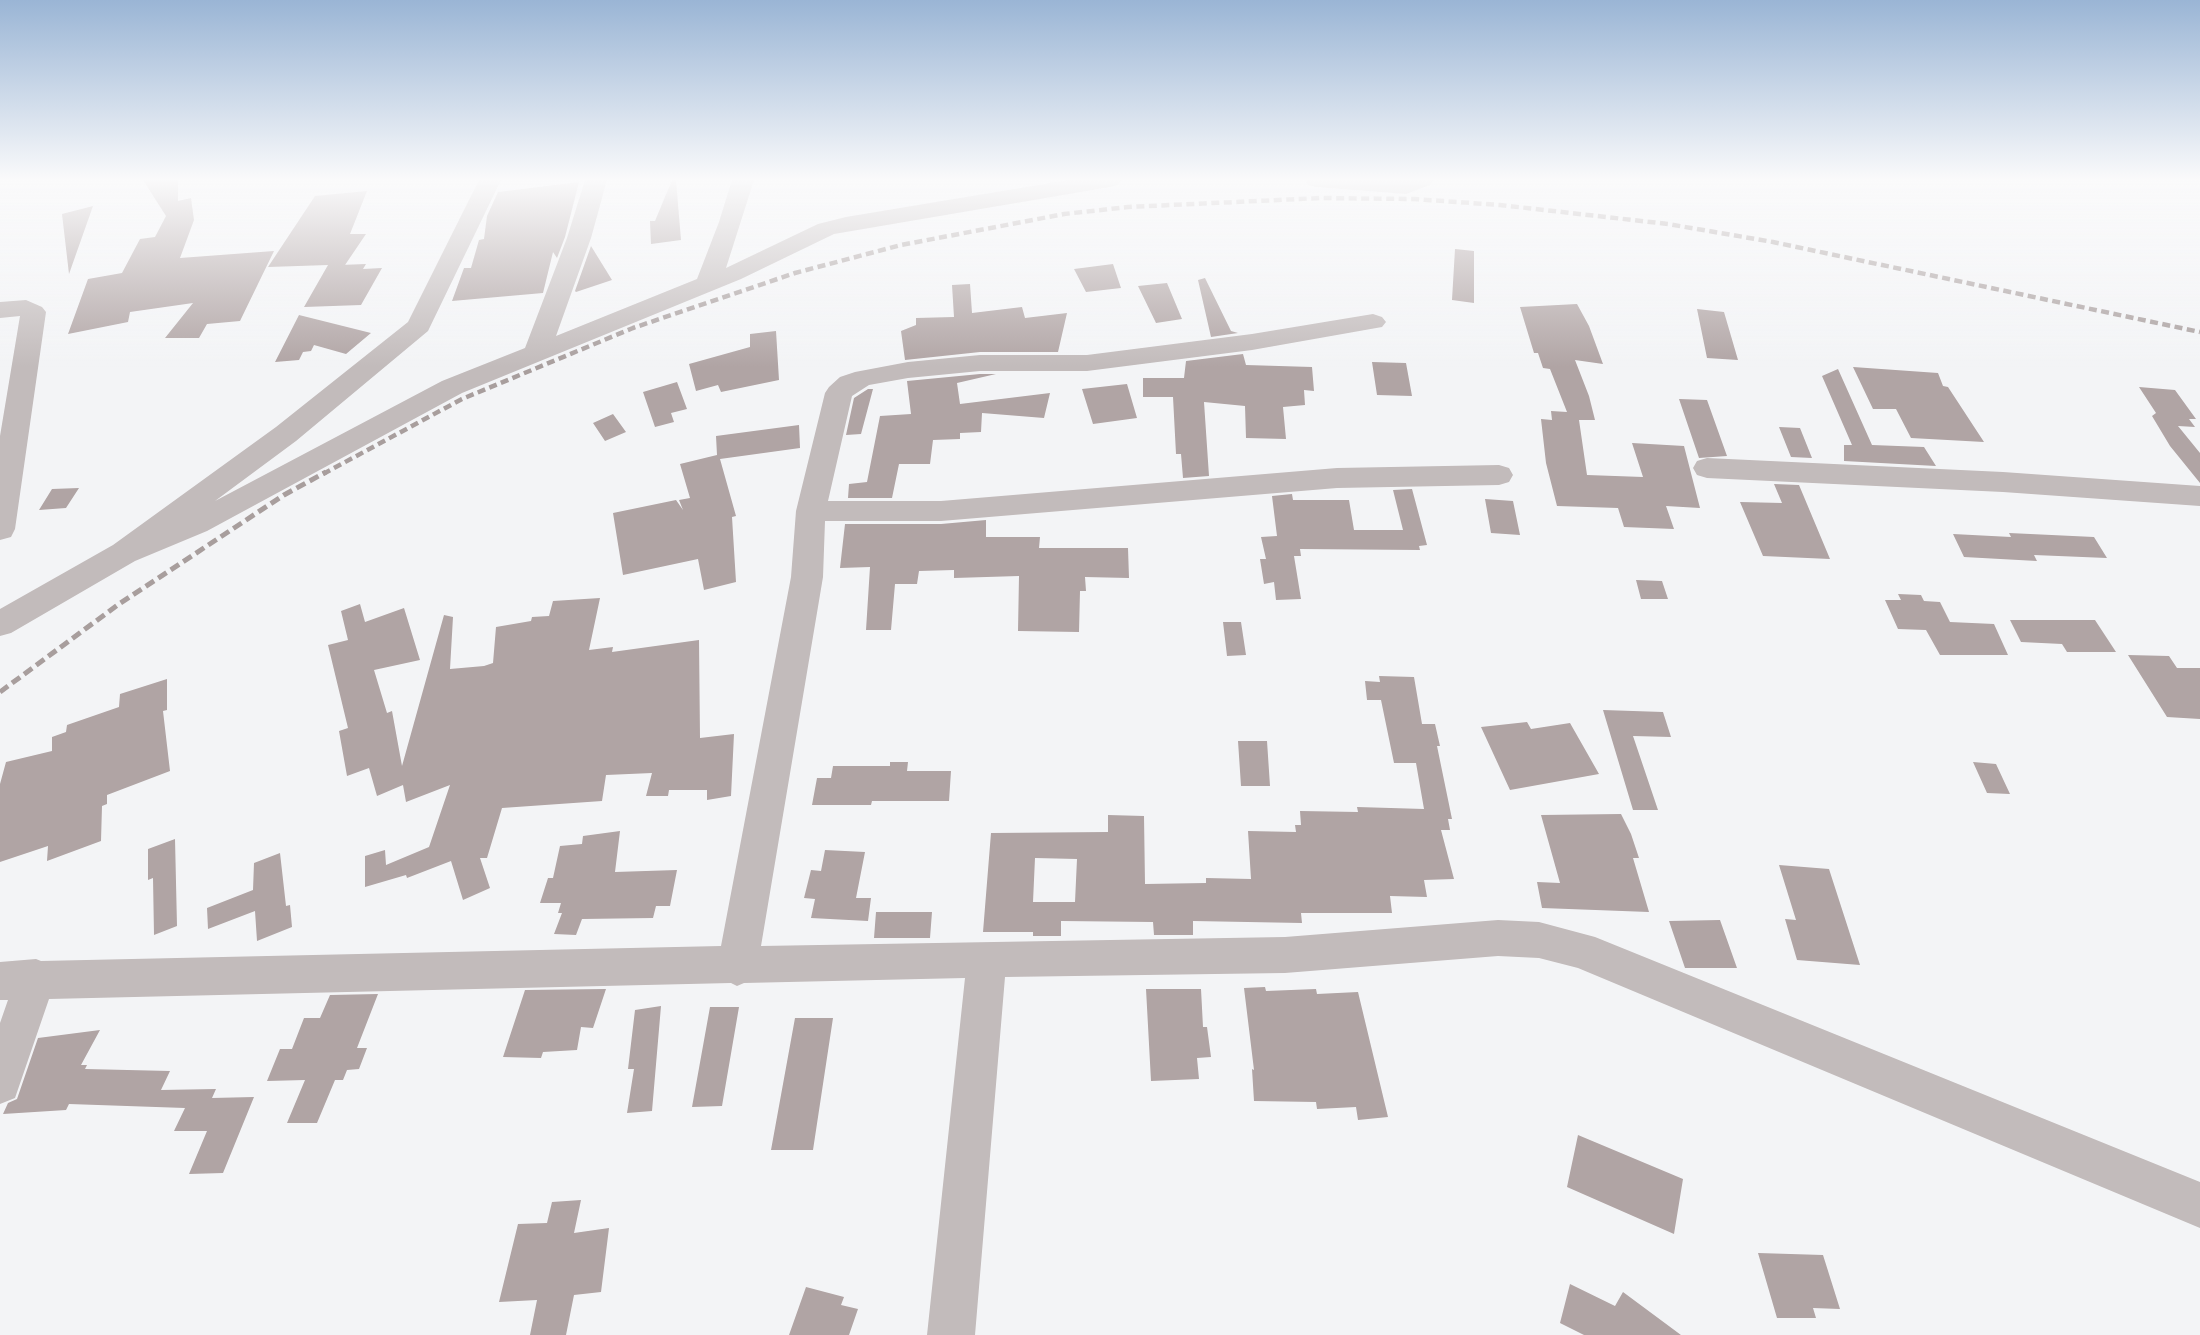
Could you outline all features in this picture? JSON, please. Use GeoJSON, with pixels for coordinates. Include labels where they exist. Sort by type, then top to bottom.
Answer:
{"type":"FeatureCollection","features":[{"type":"Feature","properties":{"kind":"street"},"geometry":{"type":"LineString","coordinates":[[0,624],[124,553],[286,434],[419,326],[460,242]]}},
{"type":"Feature","properties":{"kind":"street"},"geometry":{"type":"LineString","coordinates":[[537,351],[554,311],[576,242]]}},
{"type":"Feature","properties":{"kind":"street"},"geometry":{"type":"LineString","coordinates":[[708,282],[722,242]]}},
{"type":"Feature","properties":{"kind":"street"},"geometry":{"type":"LineString","coordinates":[[124,553],[196,524],[417,405],[537,351],[732,274],[795,242]]}},
{"type":"Feature","properties":{"kind":"street"},"geometry":{"type":"LineString","coordinates":[[0,310],[26,308],[33,312],[0,529]]}},
{"type":"Feature","properties":{"kind":"street"},"geometry":{"type":"LineString","coordinates":[[737,967],[807,577],[811,511],[839,393],[850,383],[864,377],[980,363],[1087,363],[1252,342],[1373,322]]}},
{"type":"Feature","properties":{"kind":"street"},"geometry":{"type":"LineString","coordinates":[[1706,468],[2003,482],[2200,496]]}},
{"type":"Feature","properties":{"kind":"street"},"geometry":{"type":"LineString","coordinates":[[811,511],[941,511],[1337,478],[1499,475]]}},
{"type":"Feature","properties":{"kind":"street"},"geometry":{"type":"LineString","coordinates":[[0,1083],[18,980],[737,967],[987,959],[1285,956],[1498,938],[1539,940],[1581,950],[2200,1205]]}},
{"type":"Feature","properties":{"kind":"street"},"geometry":{"type":"LineString","coordinates":[[951,1335],[987,959]]}},
{"type":"Feature","properties":{"kind":"building"},"geometry":{"type":"Polygon","coordinates":[[[65,242],[80,242],[69,274],[65,242]]]}},
{"type":"Feature","properties":{"kind":"building"},"geometry":{"type":"Polygon","coordinates":[[[138,242],[186,242],[180,258],[274,251],[240,321],[207,324],[199,338],[165,338],[193,303],[130,312],[128,322],[68,334],[88,279],[122,273],[138,242]]]}},
{"type":"Feature","properties":{"kind":"building"},"geometry":{"type":"Polygon","coordinates":[[[284,242],[360,242],[345,265],[366,264],[363,269],[382,268],[361,305],[304,307],[328,265],[268,267],[284,242]]]}},
{"type":"Feature","properties":{"kind":"building"},"geometry":{"type":"Polygon","coordinates":[[[478,242],[563,242],[557,258],[553,252],[543,293],[452,301],[464,268],[471,268],[478,242]]]}},
{"type":"Feature","properties":{"kind":"building"},"geometry":{"type":"Polygon","coordinates":[[[591,246],[612,280],[576,292],[575,291],[591,246]]]}},
{"type":"Feature","properties":{"kind":"building"},"geometry":{"type":"Polygon","coordinates":[[[1455,249],[1474,251],[1474,303],[1452,300],[1455,249]]]}},
{"type":"Feature","properties":{"kind":"building"},"geometry":{"type":"Polygon","coordinates":[[[1113,264],[1121,288],[1086,292],[1074,269],[1113,264]]]}},
{"type":"Feature","properties":{"kind":"building"},"geometry":{"type":"Polygon","coordinates":[[[1205,278],[1231,331],[1238,333],[1211,337],[1198,280],[1205,278]]]}},
{"type":"Feature","properties":{"kind":"building"},"geometry":{"type":"Polygon","coordinates":[[[1167,283],[1182,319],[1156,323],[1138,286],[1167,283]]]}},
{"type":"Feature","properties":{"kind":"building"},"geometry":{"type":"Polygon","coordinates":[[[970,284],[972,313],[1022,307],[1025,318],[1067,313],[1058,352],[980,352],[905,360],[901,331],[916,325],[916,318],[954,317],[952,285],[970,284]]]}},
{"type":"Feature","properties":{"kind":"building"},"geometry":{"type":"Polygon","coordinates":[[[1577,304],[1589,326],[1603,364],[1575,360],[1595,420],[1579,420],[1587,475],[1643,477],[1632,443],[1684,446],[1700,508],[1666,506],[1674,529],[1624,527],[1618,508],[1557,506],[1546,463],[1541,419],[1552,420],[1551,411],[1567,412],[1550,369],[1543,368],[1538,353],[1534,353],[1520,307],[1577,304]]]}},
{"type":"Feature","properties":{"kind":"building"},"geometry":{"type":"Polygon","coordinates":[[[1697,309],[1724,312],[1738,360],[1707,358],[1697,309]]]}},
{"type":"Feature","properties":{"kind":"building"},"geometry":{"type":"Polygon","coordinates":[[[299,315],[371,333],[346,354],[314,345],[311,351],[303,352],[299,360],[275,362],[299,315]]]}},
{"type":"Feature","properties":{"kind":"building"},"geometry":{"type":"Polygon","coordinates":[[[776,331],[779,380],[721,392],[718,385],[696,391],[689,364],[750,347],[750,334],[776,331]]]}},
{"type":"Feature","properties":{"kind":"building"},"geometry":{"type":"Polygon","coordinates":[[[1243,354],[1246,365],[1312,367],[1314,391],[1304,390],[1305,405],[1283,407],[1286,439],[1246,438],[1245,406],[1204,402],[1209,476],[1183,478],[1181,454],[1176,454],[1173,397],[1143,397],[1143,378],[1184,378],[1186,361],[1243,354]]]}},
{"type":"Feature","properties":{"kind":"building"},"geometry":{"type":"Polygon","coordinates":[[[1372,362],[1406,363],[1412,396],[1377,395],[1372,362]]]}},
{"type":"Feature","properties":{"kind":"building"},"geometry":{"type":"Polygon","coordinates":[[[1853,367],[1938,373],[1943,386],[1948,387],[1984,442],[1911,438],[1896,409],[1873,409],[1853,367]]]}},
{"type":"Feature","properties":{"kind":"building"},"geometry":{"type":"Polygon","coordinates":[[[1838,369],[1872,445],[1924,447],[1936,466],[1844,461],[1844,445],[1852,445],[1822,376],[1838,369]]]}},
{"type":"Feature","properties":{"kind":"building"},"geometry":{"type":"Polygon","coordinates":[[[996,374],[957,383],[960,404],[1050,393],[1044,418],[982,413],[981,432],[960,433],[960,439],[933,440],[930,464],[899,464],[892,498],[848,498],[849,484],[867,482],[880,416],[911,414],[907,381],[996,374]]]}},
{"type":"Feature","properties":{"kind":"building"},"geometry":{"type":"Polygon","coordinates":[[[677,382],[687,409],[671,413],[674,422],[655,427],[643,392],[677,382]]]}},
{"type":"Feature","properties":{"kind":"building"},"geometry":{"type":"Polygon","coordinates":[[[1127,384],[1137,418],[1093,424],[1082,389],[1127,384]]]}},
{"type":"Feature","properties":{"kind":"building"},"geometry":{"type":"Polygon","coordinates":[[[2139,387],[2175,390],[2196,419],[2189,419],[2195,427],[2178,426],[2200,453],[2200,483],[2170,446],[2152,416],[2156,413],[2139,387]]]}},
{"type":"Feature","properties":{"kind":"building"},"geometry":{"type":"Polygon","coordinates":[[[868,389],[873,389],[861,434],[846,435],[854,398],[868,389]]]}},
{"type":"Feature","properties":{"kind":"building"},"geometry":{"type":"Polygon","coordinates":[[[1679,399],[1707,400],[1727,456],[1699,458],[1679,399]]]}},
{"type":"Feature","properties":{"kind":"building"},"geometry":{"type":"Polygon","coordinates":[[[613,414],[626,432],[605,441],[593,423],[613,414]]]}},
{"type":"Feature","properties":{"kind":"building"},"geometry":{"type":"Polygon","coordinates":[[[799,425],[800,448],[720,459],[736,516],[732,517],[736,582],[704,590],[698,559],[623,575],[613,513],[676,500],[683,510],[679,500],[690,498],[680,464],[717,455],[716,436],[799,425]]]}},
{"type":"Feature","properties":{"kind":"building"},"geometry":{"type":"Polygon","coordinates":[[[1779,427],[1800,428],[1812,458],[1791,457],[1779,427]]]}},
{"type":"Feature","properties":{"kind":"building"},"geometry":{"type":"Polygon","coordinates":[[[1774,484],[1799,485],[1830,559],[1763,556],[1740,502],[1782,503],[1774,484]]]}},
{"type":"Feature","properties":{"kind":"building"},"geometry":{"type":"Polygon","coordinates":[[[79,488],[66,508],[39,510],[52,489],[79,488]]]}},
{"type":"Feature","properties":{"kind":"building"},"geometry":{"type":"Polygon","coordinates":[[[1412,489],[1427,545],[1419,546],[1420,550],[1300,549],[1301,556],[1294,556],[1301,599],[1276,600],[1274,582],[1264,584],[1260,559],[1266,559],[1261,537],[1277,536],[1272,496],[1292,494],[1293,500],[1349,500],[1354,530],[1403,530],[1393,490],[1412,489]]]}},
{"type":"Feature","properties":{"kind":"building"},"geometry":{"type":"Polygon","coordinates":[[[1485,499],[1513,501],[1520,535],[1491,533],[1485,499]]]}},
{"type":"Feature","properties":{"kind":"building"},"geometry":{"type":"Polygon","coordinates":[[[986,520],[986,537],[1040,537],[1039,548],[1128,548],[1129,578],[1085,577],[1086,591],[1080,591],[1079,632],[1018,631],[1019,576],[954,578],[954,570],[919,571],[917,584],[895,584],[891,630],[866,630],[870,567],[840,568],[845,524],[941,524],[986,520]]]}},
{"type":"Feature","properties":{"kind":"building"},"geometry":{"type":"Polygon","coordinates":[[[2009,533],[2094,537],[2107,558],[2034,555],[2037,561],[1964,557],[1953,534],[2011,537],[2009,533]]]}},
{"type":"Feature","properties":{"kind":"building"},"geometry":{"type":"Polygon","coordinates":[[[1636,580],[1662,581],[1668,599],[1641,599],[1636,580]]]}},
{"type":"Feature","properties":{"kind":"building"},"geometry":{"type":"Polygon","coordinates":[[[1898,594],[1921,595],[1924,601],[1940,602],[1950,622],[1994,624],[2008,655],[1940,655],[1926,630],[1898,629],[1885,600],[1901,600],[1898,594]]]}},
{"type":"Feature","properties":{"kind":"building"},"geometry":{"type":"Polygon","coordinates":[[[600,598],[589,650],[613,647],[612,652],[699,640],[700,738],[734,734],[731,796],[707,800],[707,790],[669,790],[668,796],[646,796],[652,773],[606,775],[602,801],[502,808],[487,858],[480,858],[490,888],[463,900],[451,861],[407,878],[406,875],[365,887],[365,856],[385,850],[386,865],[429,847],[450,785],[406,802],[403,785],[377,796],[369,768],[347,776],[339,731],[348,728],[328,645],[348,640],[341,611],[360,604],[365,622],[404,608],[420,660],[374,670],[387,713],[392,711],[402,766],[444,615],[453,617],[450,669],[484,666],[493,663],[496,627],[531,621],[532,617],[549,616],[553,601],[600,598]]]}},
{"type":"Feature","properties":{"kind":"building"},"geometry":{"type":"Polygon","coordinates":[[[2010,620],[2095,620],[2116,652],[2067,652],[2062,644],[2021,642],[2010,620]]]}},
{"type":"Feature","properties":{"kind":"building"},"geometry":{"type":"Polygon","coordinates":[[[1223,622],[1241,622],[1246,655],[1227,656],[1223,622]]]}},
{"type":"Feature","properties":{"kind":"building"},"geometry":{"type":"Polygon","coordinates":[[[2128,655],[2169,656],[2177,668],[2200,668],[2200,719],[2167,717],[2128,655]]]}},
{"type":"Feature","properties":{"kind":"building"},"geometry":{"type":"Polygon","coordinates":[[[1379,676],[1414,677],[1422,724],[1435,724],[1440,746],[1437,746],[1452,819],[1448,819],[1450,830],[1441,830],[1454,879],[1424,880],[1427,897],[1390,896],[1392,913],[1301,913],[1302,923],[1193,921],[1193,935],[1154,935],[1153,922],[1061,921],[1061,936],[1033,936],[1033,932],[983,932],[991,833],[1108,832],[1108,815],[1144,816],[1145,884],[1206,883],[1206,878],[1251,879],[1248,831],[1296,832],[1295,825],[1301,825],[1300,811],[1358,812],[1357,807],[1424,809],[1416,763],[1394,763],[1381,700],[1367,700],[1365,681],[1380,682],[1379,676]],[[1035,858],[1033,902],[1075,902],[1077,859],[1035,858]]]}},
{"type":"Feature","properties":{"kind":"building"},"geometry":{"type":"Polygon","coordinates":[[[167,679],[167,710],[163,711],[170,771],[107,795],[107,804],[102,806],[101,841],[47,861],[48,846],[0,862],[0,784],[6,762],[52,751],[52,737],[66,732],[67,725],[119,707],[120,694],[167,679]]]}},
{"type":"Feature","properties":{"kind":"building"},"geometry":{"type":"Polygon","coordinates":[[[1603,710],[1663,712],[1671,737],[1633,736],[1658,810],[1633,810],[1603,710]]]}},
{"type":"Feature","properties":{"kind":"building"},"geometry":{"type":"Polygon","coordinates":[[[1527,722],[1531,729],[1570,723],[1599,774],[1510,790],[1481,727],[1527,722]]]}},
{"type":"Feature","properties":{"kind":"building"},"geometry":{"type":"Polygon","coordinates":[[[1238,741],[1267,741],[1270,786],[1241,786],[1238,741]]]}},
{"type":"Feature","properties":{"kind":"building"},"geometry":{"type":"Polygon","coordinates":[[[890,762],[908,762],[907,771],[951,771],[949,801],[872,801],[871,805],[812,805],[817,778],[831,778],[833,766],[890,766],[890,762]]]}},
{"type":"Feature","properties":{"kind":"building"},"geometry":{"type":"Polygon","coordinates":[[[1973,762],[1996,764],[2010,794],[1987,793],[1973,762]]]}},
{"type":"Feature","properties":{"kind":"building"},"geometry":{"type":"Polygon","coordinates":[[[1621,814],[1639,858],[1633,858],[1649,912],[1542,908],[1537,882],[1560,883],[1541,815],[1621,814]]]}},
{"type":"Feature","properties":{"kind":"building"},"geometry":{"type":"Polygon","coordinates":[[[620,831],[615,872],[677,870],[670,906],[656,906],[653,918],[582,919],[576,935],[554,934],[562,913],[558,913],[561,903],[540,903],[548,878],[553,878],[560,846],[582,844],[583,836],[620,831]]]}},
{"type":"Feature","properties":{"kind":"building"},"geometry":{"type":"Polygon","coordinates":[[[175,839],[177,926],[154,935],[153,878],[148,880],[148,849],[175,839]]]}},
{"type":"Feature","properties":{"kind":"building"},"geometry":{"type":"Polygon","coordinates":[[[825,850],[865,852],[856,898],[871,898],[868,921],[811,918],[815,899],[804,898],[811,870],[821,871],[825,850]]]}},
{"type":"Feature","properties":{"kind":"building"},"geometry":{"type":"Polygon","coordinates":[[[280,853],[286,906],[290,905],[292,927],[257,941],[255,911],[208,929],[207,908],[253,890],[254,863],[280,853]]]}},
{"type":"Feature","properties":{"kind":"building"},"geometry":{"type":"Polygon","coordinates":[[[1779,865],[1829,869],[1860,965],[1797,960],[1785,919],[1796,920],[1779,865]]]}},
{"type":"Feature","properties":{"kind":"building"},"geometry":{"type":"Polygon","coordinates":[[[876,912],[932,912],[930,938],[874,938],[876,912]]]}},
{"type":"Feature","properties":{"kind":"building"},"geometry":{"type":"Polygon","coordinates":[[[1720,920],[1737,968],[1685,968],[1669,921],[1720,920]]]}},
{"type":"Feature","properties":{"kind":"building"},"geometry":{"type":"Polygon","coordinates":[[[1265,987],[1266,991],[1316,989],[1317,994],[1358,992],[1388,1117],[1358,1120],[1356,1107],[1317,1109],[1316,1102],[1254,1101],[1252,1069],[1254,1070],[1244,988],[1265,987]]]}},
{"type":"Feature","properties":{"kind":"building"},"geometry":{"type":"Polygon","coordinates":[[[606,989],[593,1028],[581,1027],[577,1050],[543,1052],[541,1058],[503,1057],[525,990],[606,989]]]}},
{"type":"Feature","properties":{"kind":"building"},"geometry":{"type":"Polygon","coordinates":[[[1146,989],[1201,989],[1203,1027],[1207,1027],[1211,1057],[1197,1058],[1199,1079],[1151,1081],[1146,989]]]}},
{"type":"Feature","properties":{"kind":"building"},"geometry":{"type":"Polygon","coordinates":[[[378,994],[357,1048],[367,1048],[359,1069],[347,1070],[343,1080],[335,1080],[317,1123],[287,1123],[305,1080],[267,1081],[280,1049],[292,1049],[304,1018],[320,1018],[330,995],[378,994]]]}},
{"type":"Feature","properties":{"kind":"building"},"geometry":{"type":"Polygon","coordinates":[[[661,1006],[652,1111],[627,1113],[634,1069],[628,1069],[635,1010],[661,1006]]]}},
{"type":"Feature","properties":{"kind":"building"},"geometry":{"type":"Polygon","coordinates":[[[710,1007],[739,1007],[722,1106],[692,1107],[710,1007]]]}},
{"type":"Feature","properties":{"kind":"building"},"geometry":{"type":"Polygon","coordinates":[[[795,1018],[833,1018],[813,1150],[771,1150],[795,1018]]]}},
{"type":"Feature","properties":{"kind":"building"},"geometry":{"type":"Polygon","coordinates":[[[100,1030],[81,1065],[87,1065],[85,1069],[170,1071],[161,1090],[216,1089],[212,1098],[254,1097],[223,1173],[189,1174],[207,1131],[174,1131],[185,1108],[69,1104],[66,1110],[3,1114],[8,1103],[17,1099],[38,1038],[100,1030]]]}},
{"type":"Feature","properties":{"kind":"building"},"geometry":{"type":"Polygon","coordinates":[[[1578,1135],[1683,1179],[1674,1234],[1567,1187],[1578,1135]]]}},
{"type":"Feature","properties":{"kind":"building"},"geometry":{"type":"Polygon","coordinates":[[[581,1200],[574,1233],[609,1228],[601,1292],[574,1295],[566,1335],[530,1335],[537,1300],[499,1302],[518,1224],[547,1223],[552,1202],[581,1200]]]}},
{"type":"Feature","properties":{"kind":"building"},"geometry":{"type":"Polygon","coordinates":[[[1758,1253],[1823,1255],[1840,1309],[1813,1308],[1816,1318],[1777,1318],[1758,1253]]]}},
{"type":"Feature","properties":{"kind":"building"},"geometry":{"type":"Polygon","coordinates":[[[1570,1284],[1615,1306],[1623,1292],[1681,1335],[1584,1335],[1560,1323],[1570,1284]]]}},
{"type":"Feature","properties":{"kind":"building"},"geometry":{"type":"Polygon","coordinates":[[[806,1287],[844,1297],[841,1305],[858,1309],[849,1335],[789,1335],[806,1287]]]}},
{"type":"Feature","properties":{"kind":"railway"},"geometry":{"type":"LineString","coordinates":[[323,474],[462,399],[633,328],[795,273],[915,242]]}},
{"type":"Feature","properties":{"kind":"railway"},"geometry":{"type":"LineString","coordinates":[[1774,242],[2200,332]]}},
{"type":"Feature","properties":{"kind":"railway"},"geometry":{"type":"LineString","coordinates":[[0,692],[119,604],[284,495],[326,472]]}}]}
